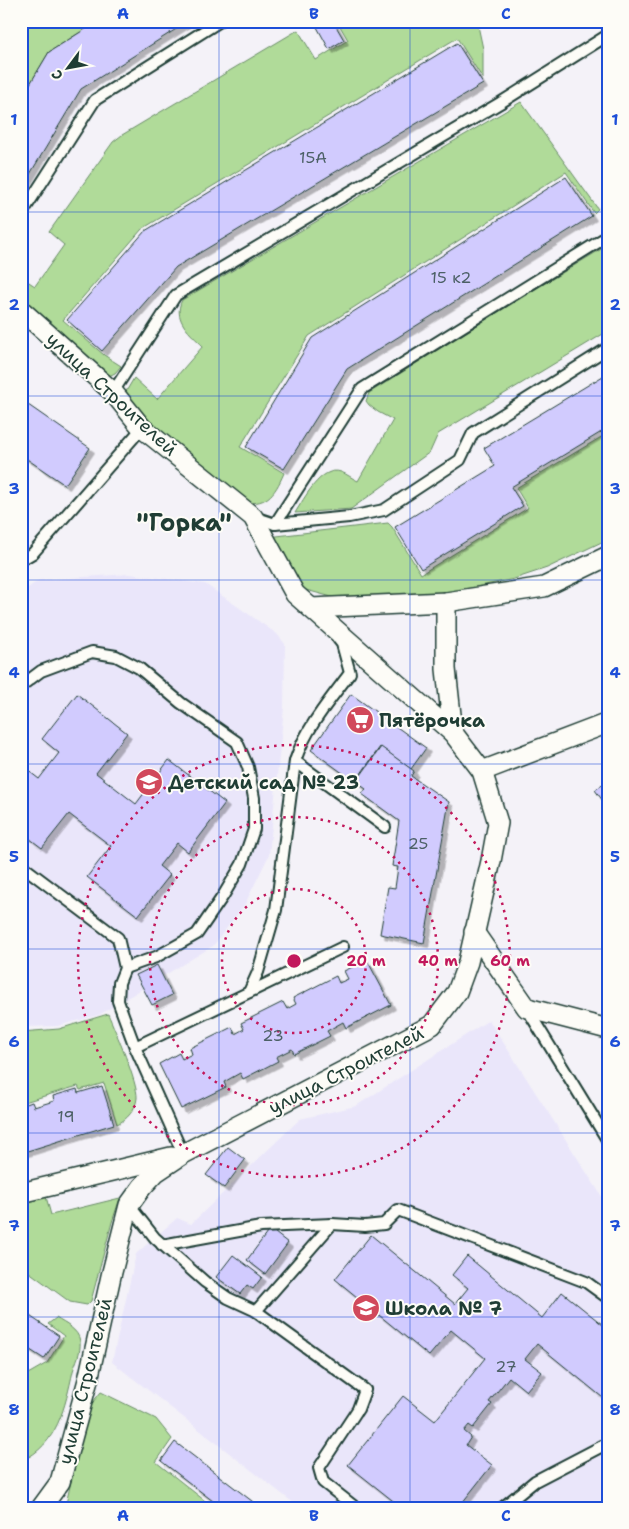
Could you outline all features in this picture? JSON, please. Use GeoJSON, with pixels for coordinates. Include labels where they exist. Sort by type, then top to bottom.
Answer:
{"type":"FeatureCollection","features":[{"type":"Feature","properties":{"kind":"street","name":"улица Строителей"},"geometry":{"type":"LineString","coordinates":[[21,310],[113,392],[142,428],[253,517],[295,594],[453,733],[482,771],[498,823],[468,962],[457,992],[432,1025],[183,1154],[156,1172],[129,1205],[88,1380],[60,1482],[41,1508]]}},
{"type":"Feature","properties":{"kind":"street"},"geometry":{"type":"LineString","coordinates":[[311,608],[446,602],[544,587],[608,556]]}},
{"type":"Feature","properties":{"kind":"street"},"geometry":{"type":"LineString","coordinates":[[446,602],[446,669],[453,733]]}},
{"type":"Feature","properties":{"kind":"street"},"geometry":{"type":"LineString","coordinates":[[482,771],[608,723]]}},
{"type":"Feature","properties":{"kind":"street"},"geometry":{"type":"LineString","coordinates":[[474,932],[527,1008],[608,1029]]}},
{"type":"Feature","properties":{"kind":"street","name":"улица Строителей"},"geometry":{"type":"LineString","coordinates":[[21,1193],[183,1154]]}},
{"type":"Feature","properties":{"kind":"lane"},"geometry":{"type":"LineString","coordinates":[[21,215],[95,100],[220,21]]}},
{"type":"Feature","properties":{"kind":"lane"},"geometry":{"type":"LineString","coordinates":[[113,392],[176,295],[492,108],[608,35]]}},
{"type":"Feature","properties":{"kind":"lane"},"geometry":{"type":"LineString","coordinates":[[275,524],[362,389],[608,236]]}},
{"type":"Feature","properties":{"kind":"lane"},"geometry":{"type":"LineString","coordinates":[[253,517],[275,524],[349,517],[384,510],[460,460],[473,433],[608,348]]}},
{"type":"Feature","properties":{"kind":"lane"},"geometry":{"type":"LineString","coordinates":[[21,560],[33,553],[142,428]]}},
{"type":"Feature","properties":{"kind":"lane"},"geometry":{"type":"LineString","coordinates":[[248,992],[258,972],[276,910],[295,761],[308,730],[350,673],[342,644],[311,608]]}},
{"type":"Feature","properties":{"kind":"lane"},"geometry":{"type":"LineString","coordinates":[[21,686],[41,671],[92,652],[116,656],[139,668],[181,703],[237,742],[248,767],[254,798],[254,829],[242,864],[223,896],[197,934],[156,957],[125,968]]}},
{"type":"Feature","properties":{"kind":"lane"},"geometry":{"type":"LineString","coordinates":[[295,761],[385,828]]}},
{"type":"Feature","properties":{"kind":"lane"},"geometry":{"type":"LineString","coordinates":[[21,865],[118,938],[125,968],[118,983],[118,1001],[135,1047],[183,1154]]}},
{"type":"Feature","properties":{"kind":"lane"},"geometry":{"type":"LineString","coordinates":[[135,1047],[343,946]]}},
{"type":"Feature","properties":{"kind":"lane"},"geometry":{"type":"LineString","coordinates":[[527,1008],[608,1141]]}},
{"type":"Feature","properties":{"kind":"lane"},"geometry":{"type":"LineString","coordinates":[[129,1205],[162,1245],[206,1282],[228,1298],[256,1311],[365,1390],[358,1409],[319,1468],[323,1482],[356,1508]]}},
{"type":"Feature","properties":{"kind":"lane"},"geometry":{"type":"LineString","coordinates":[[162,1245],[261,1227],[332,1224],[365,1226],[384,1224],[398,1210],[586,1282],[608,1298]]}},
{"type":"Feature","properties":{"kind":"lane"},"geometry":{"type":"LineString","coordinates":[[256,1311],[332,1224]]}},
{"type":"Feature","properties":{"kind":"lane"},"geometry":{"type":"LineString","coordinates":[[502,1508],[535,1482],[608,1444]]}},
{"type":"Feature","properties":{"kind":"shaded area","name":"Детский сад № 23"},"geometry":{"type":"Polygon","coordinates":[[[130,574],[205,584],[277,634],[285,644],[284,708],[269,855],[245,904],[213,946],[99,1015],[57,1026],[23,1027],[21,1026],[21,593],[39,580],[130,574]]]}},
{"type":"Feature","properties":{"kind":"shaded area","name":"Школа № 7"},"geometry":{"type":"Polygon","coordinates":[[[489,1020],[608,1206],[608,1508],[300,1508],[112,1362],[136,1254],[177,1218],[191,1224],[300,1119],[356,1106],[489,1020]]]}},
{"type":"Feature","properties":{"kind":"green space"},"geometry":{"type":"Polygon","coordinates":[[[21,21],[98,21],[49,52],[21,99],[21,21]]]}},
{"type":"Feature","properties":{"kind":"green space"},"geometry":{"type":"Polygon","coordinates":[[[337,21],[393,21],[396,25],[403,21],[477,21],[483,49],[483,79],[457,38],[142,229],[63,320],[104,355],[121,366],[115,373],[105,378],[21,313],[21,277],[35,286],[64,245],[49,232],[113,142],[298,30],[316,60],[348,40],[337,21]]]}},
{"type":"Feature","properties":{"kind":"green space"},"geometry":{"type":"Polygon","coordinates":[[[521,102],[598,209],[594,213],[566,172],[309,336],[240,447],[284,473],[277,488],[268,498],[263,501],[249,503],[240,502],[129,407],[124,395],[134,378],[157,399],[203,346],[188,331],[181,320],[179,314],[182,300],[521,102]]]}},
{"type":"Feature","properties":{"kind":"green space"},"geometry":{"type":"Polygon","coordinates":[[[608,245],[608,331],[438,434],[430,452],[351,509],[295,513],[308,492],[327,473],[341,472],[358,481],[393,420],[369,405],[366,401],[369,393],[608,245]]]}},
{"type":"Feature","properties":{"kind":"green space"},"geometry":{"type":"Polygon","coordinates":[[[608,433],[608,539],[547,568],[514,579],[446,593],[332,597],[306,590],[290,575],[268,537],[388,523],[421,574],[528,508],[516,488],[608,433]]]}},
{"type":"Feature","properties":{"kind":"green space"},"geometry":{"type":"Polygon","coordinates":[[[108,1014],[126,1056],[136,1091],[136,1102],[133,1110],[127,1117],[117,1124],[104,1083],[80,1090],[78,1086],[21,1103],[21,1032],[59,1029],[108,1014]]]}},
{"type":"Feature","properties":{"kind":"green space"},"geometry":{"type":"Polygon","coordinates":[[[45,1193],[51,1215],[120,1198],[91,1301],[87,1305],[70,1302],[21,1266],[21,1202],[45,1193]]]}},
{"type":"Feature","properties":{"kind":"green space"},"geometry":{"type":"Polygon","coordinates":[[[56,1318],[77,1333],[80,1341],[79,1353],[63,1411],[52,1435],[34,1454],[21,1461],[21,1378],[47,1363],[64,1336],[48,1324],[56,1318]]]}},
{"type":"Feature","properties":{"kind":"green space"},"geometry":{"type":"Polygon","coordinates":[[[101,1392],[156,1419],[172,1439],[156,1462],[214,1508],[65,1508],[88,1408],[101,1392]]]}},
{"type":"Feature","properties":{"kind":"building"},"geometry":{"type":"Polygon","coordinates":[[[98,21],[189,21],[81,89],[21,189],[21,99],[49,52],[98,21]]]}},
{"type":"Feature","properties":{"kind":"building"},"geometry":{"type":"Polygon","coordinates":[[[326,21],[333,21],[344,40],[329,49],[317,27],[326,21]]]}},
{"type":"Feature","properties":{"kind":"building"},"geometry":{"type":"Polygon","coordinates":[[[457,43],[483,84],[176,267],[102,351],[67,320],[145,231],[457,43]]]}},
{"type":"Feature","properties":{"kind":"building"},"geometry":{"type":"Polygon","coordinates":[[[566,177],[592,216],[347,369],[284,469],[246,447],[312,338],[566,177]]]}},
{"type":"Feature","properties":{"kind":"building"},"geometry":{"type":"Polygon","coordinates":[[[608,373],[608,428],[511,487],[523,506],[421,569],[395,527],[495,466],[484,448],[608,373]]]}},
{"type":"Feature","properties":{"kind":"building"},"geometry":{"type":"Polygon","coordinates":[[[21,400],[90,448],[65,485],[21,455],[21,400]]]}},
{"type":"Feature","properties":{"kind":"building"},"geometry":{"type":"Polygon","coordinates":[[[77,694],[127,733],[96,773],[136,804],[169,760],[225,803],[188,852],[177,843],[159,866],[170,875],[138,916],[87,877],[111,846],[69,814],[42,848],[21,832],[21,765],[39,779],[59,753],[42,739],[77,694]]]}},
{"type":"Feature","properties":{"kind":"building","name":"Пятёрочка"},"geometry":{"type":"Polygon","coordinates":[[[351,694],[426,748],[411,769],[380,747],[355,782],[311,750],[351,694]]]}},
{"type":"Feature","properties":{"kind":"building"},"geometry":{"type":"Polygon","coordinates":[[[381,747],[414,771],[411,776],[449,802],[424,943],[380,934],[388,887],[395,888],[398,867],[392,866],[399,821],[362,794],[366,789],[356,782],[381,747]]]}},
{"type":"Feature","properties":{"kind":"building"},"geometry":{"type":"Polygon","coordinates":[[[608,781],[608,808],[595,790],[608,781]]]}},
{"type":"Feature","properties":{"kind":"building"},"geometry":{"type":"Polygon","coordinates":[[[367,960],[391,1005],[346,1028],[343,1022],[327,1031],[330,1036],[294,1054],[292,1049],[276,1057],[278,1061],[243,1079],[240,1073],[224,1082],[226,1087],[181,1109],[159,1064],[179,1053],[182,1059],[192,1054],[190,1048],[232,1027],[235,1034],[244,1029],[241,1023],[283,1002],[287,1009],[296,1004],[293,998],[336,976],[339,983],[348,979],[344,971],[367,960]]]}},
{"type":"Feature","properties":{"kind":"building"},"geometry":{"type":"Polygon","coordinates":[[[157,965],[172,995],[152,1005],[136,975],[157,965]]]}},
{"type":"Feature","properties":{"kind":"building"},"geometry":{"type":"Polygon","coordinates":[[[102,1086],[114,1124],[21,1153],[21,1106],[32,1102],[34,1107],[54,1101],[53,1096],[77,1089],[78,1093],[102,1086]]]}},
{"type":"Feature","properties":{"kind":"building"},"geometry":{"type":"Polygon","coordinates":[[[228,1147],[245,1160],[224,1188],[206,1175],[228,1147]]]}},
{"type":"Feature","properties":{"kind":"building"},"geometry":{"type":"Polygon","coordinates":[[[270,1229],[288,1243],[265,1274],[247,1260],[270,1229]]]}},
{"type":"Feature","properties":{"kind":"building"},"geometry":{"type":"Polygon","coordinates":[[[371,1235],[455,1304],[468,1288],[452,1275],[467,1256],[542,1318],[562,1292],[608,1329],[608,1402],[537,1344],[525,1359],[542,1372],[526,1391],[509,1377],[489,1402],[492,1404],[473,1428],[469,1425],[464,1431],[471,1437],[466,1445],[492,1465],[458,1508],[402,1508],[348,1465],[403,1396],[435,1421],[485,1358],[451,1330],[429,1356],[335,1279],[371,1235]]]}},
{"type":"Feature","properties":{"kind":"building"},"geometry":{"type":"Polygon","coordinates":[[[233,1255],[262,1277],[253,1289],[247,1285],[240,1294],[216,1277],[233,1255]]]}},
{"type":"Feature","properties":{"kind":"building"},"geometry":{"type":"Polygon","coordinates":[[[21,1310],[59,1336],[44,1359],[21,1344],[21,1310]]]}},
{"type":"Feature","properties":{"kind":"building"},"geometry":{"type":"Polygon","coordinates":[[[175,1442],[261,1508],[222,1508],[161,1461],[175,1442]]]}},
{"type":"Feature","properties":{"kind":"place","name":"Пятёрочка"},"geometry":{"type":"Point","coordinates":[360,720]}},
{"type":"Feature","properties":{"kind":"place","name":"Детский сад № 23"},"geometry":{"type":"Point","coordinates":[149,782]}},
{"type":"Feature","properties":{"kind":"place","name":"Школа № 7"},"geometry":{"type":"Point","coordinates":[366,1308]}},
{"type":"Feature","properties":{"kind":"district","name":"\"Горка\""},"geometry":{"type":"Point","coordinates":[184,523]}}]}
